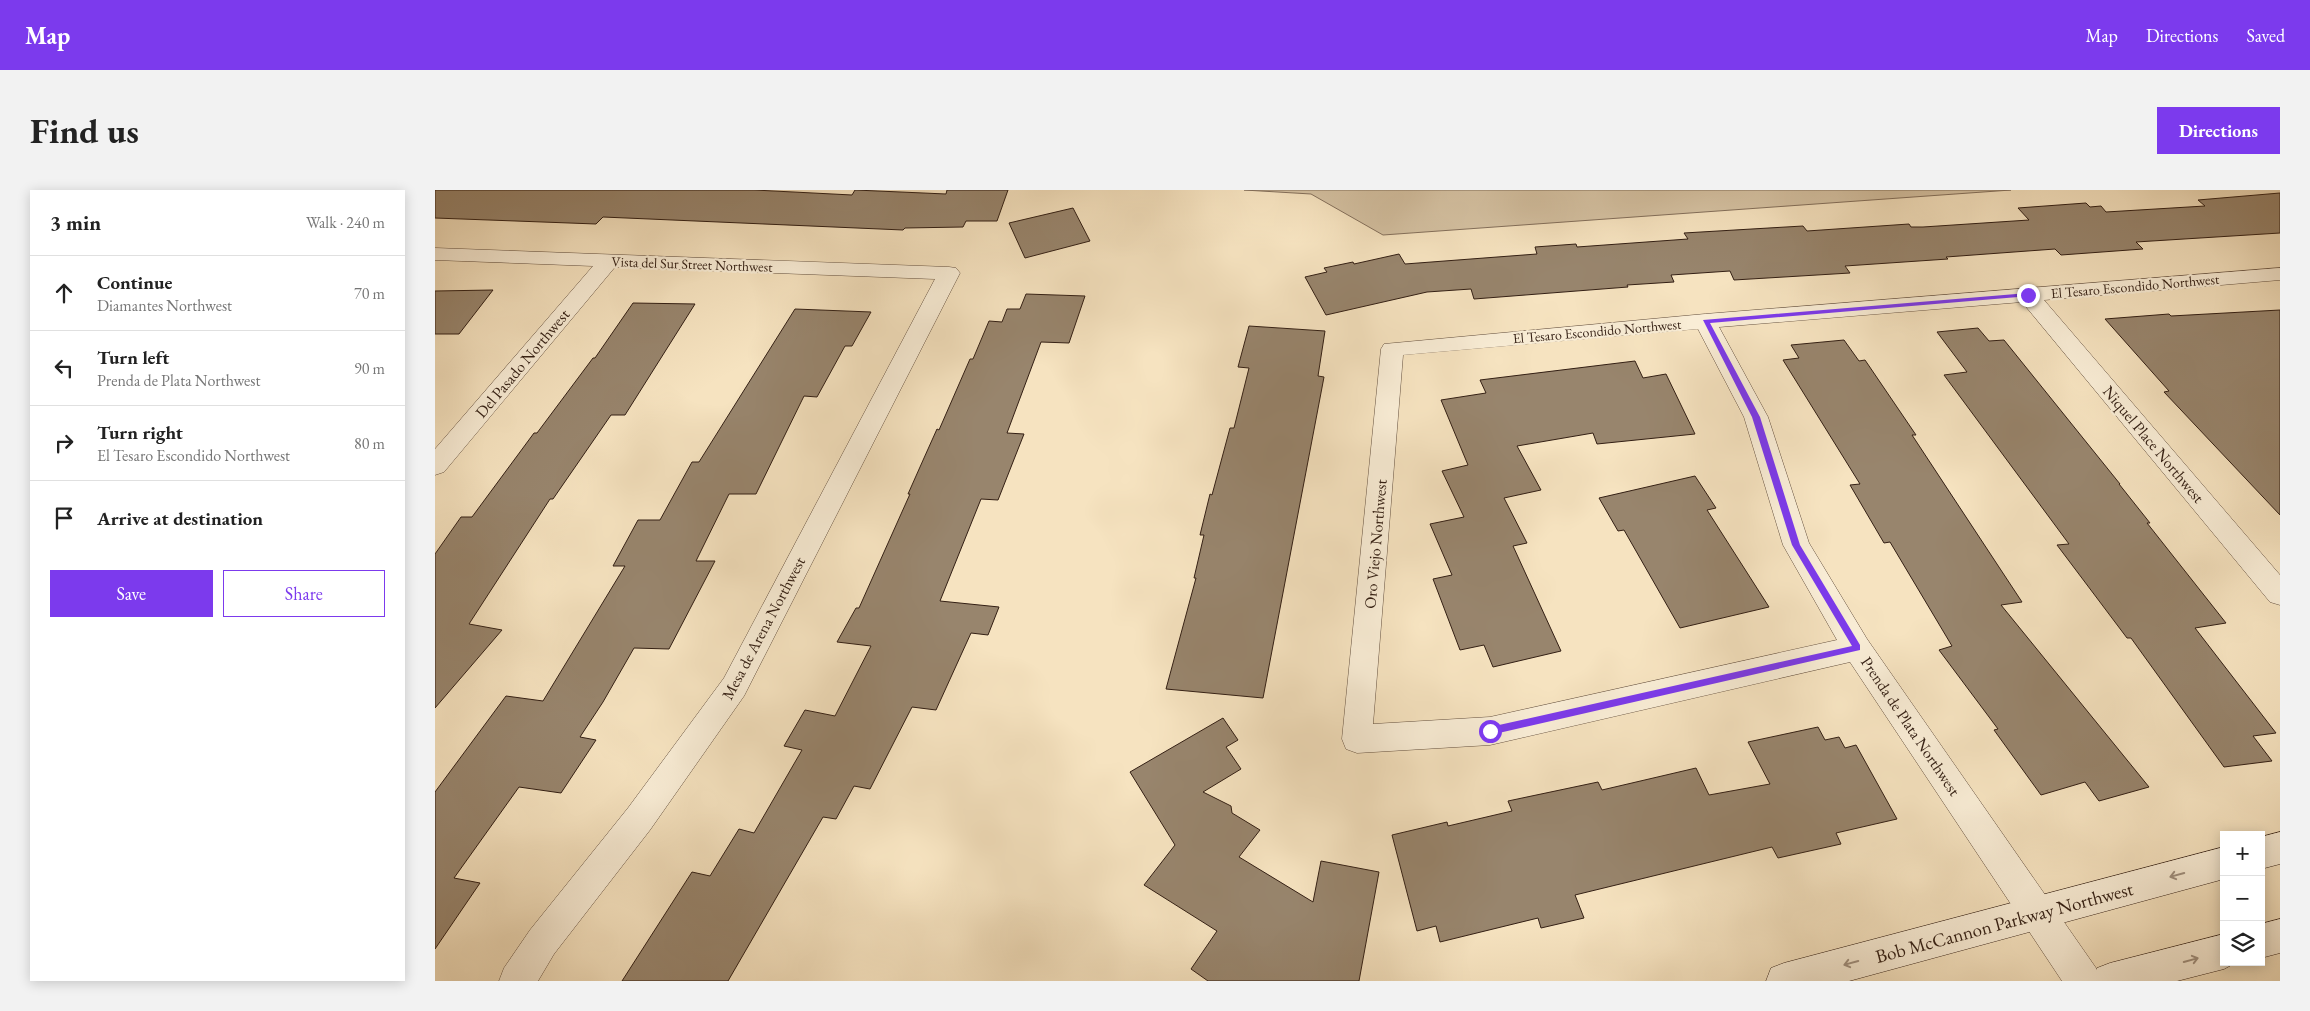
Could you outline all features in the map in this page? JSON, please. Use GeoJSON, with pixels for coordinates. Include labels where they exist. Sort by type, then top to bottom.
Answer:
{"type":"FeatureCollection","features":[{"type":"Feature","properties":{"kind":"street","name":"Vista del Sur Street Northwest"},"geometry":{"type":"LineString","coordinates":[[435,254],[949,273]]}},
{"type":"Feature","properties":{"kind":"street","name":"Del Pasado Northwest"},"geometry":{"type":"LineString","coordinates":[[435,466],[609,260]]}},
{"type":"Feature","properties":{"kind":"street","name":"Mesa de Arena Northwest"},"geometry":{"type":"LineString","coordinates":[[517,981],[542,942],[674,772],[734,687],[949,273]]}},
{"type":"Feature","properties":{"kind":"street","name":"El Tesaro Escondido Northwest"},"geometry":{"type":"LineString","coordinates":[[1392,349],[1705,321],[2280,274]]}},
{"type":"Feature","properties":{"kind":"street","name":"Niquel Place Northwest"},"geometry":{"type":"LineString","coordinates":[[2028,295],[2280,594]]}},
{"type":"Feature","properties":{"kind":"street","name":"Prenda de Plata Northwest"},"geometry":{"type":"LineString","coordinates":[[1705,321],[1756,417],[1796,545],[1857,648],[2083,981]]}},
{"type":"Feature","properties":{"kind":"street","name":"Oro Viejo Northwest"},"geometry":{"type":"LineString","coordinates":[[1392,349],[1357,739],[1490,731],[1857,648]]}},
{"type":"Feature","properties":{"kind":"street"},"geometry":{"type":"LineString","coordinates":[[2265,852],[2280,848]]}},
{"type":"Feature","properties":{"kind":"street","name":"Bob McCannon Parkway Northwest"},"geometry":{"type":"LineString","coordinates":[[1784,981],[2220,864]]}},
{"type":"Feature","properties":{"kind":"street"},"geometry":{"type":"LineString","coordinates":[[2265,940],[2280,936]]}},
{"type":"Feature","properties":{"kind":"street"},"geometry":{"type":"LineString","coordinates":[[2110,981],[2220,952]]}},
{"type":"Feature","properties":{"kind":"shaded area"},"geometry":{"type":"Polygon","coordinates":[[[1244,190],[2011,190],[1383,235],[1311,194],[1244,190]]]}},
{"type":"Feature","properties":{"kind":"building"},"geometry":{"type":"Polygon","coordinates":[[[435,190],[754,190],[852,195],[855,190],[946,194],[947,190],[1008,190],[997,221],[966,221],[963,227],[905,228],[903,230],[603,217],[596,224],[435,218],[435,190]]]}},
{"type":"Feature","properties":{"kind":"building"},"geometry":{"type":"Polygon","coordinates":[[[2280,193],[2280,233],[2136,242],[2143,249],[2061,255],[2055,249],[1946,257],[1948,259],[1845,266],[1850,273],[1734,280],[1730,271],[1671,275],[1674,282],[1474,299],[1471,289],[1427,292],[1326,315],[1305,277],[1327,272],[1324,268],[1353,262],[1354,264],[1399,254],[1405,264],[1537,254],[1535,247],[1576,244],[1577,247],[1688,239],[1684,233],[1803,226],[1807,231],[1909,224],[1911,227],[1923,227],[2029,220],[2018,208],[2086,203],[2090,207],[2101,206],[2106,212],[2205,206],[2198,200],[2280,193]]]}},
{"type":"Feature","properties":{"kind":"building"},"geometry":{"type":"Polygon","coordinates":[[[1073,208],[1090,241],[1025,258],[1009,223],[1073,208]]]}},
{"type":"Feature","properties":{"kind":"building"},"geometry":{"type":"Polygon","coordinates":[[[493,290],[459,334],[435,334],[435,291],[493,290]]]}},
{"type":"Feature","properties":{"kind":"building"},"geometry":{"type":"Polygon","coordinates":[[[1026,294],[1085,296],[1069,343],[1041,342],[1007,433],[1024,434],[998,500],[981,499],[940,601],[999,607],[988,635],[971,633],[936,710],[912,707],[870,789],[854,786],[836,819],[823,817],[728,981],[622,981],[692,872],[710,876],[739,829],[754,833],[802,750],[784,746],[805,710],[835,716],[871,646],[837,642],[856,608],[859,608],[937,429],[939,430],[989,321],[1002,322],[1007,309],[1020,309],[1026,294]]]}},
{"type":"Feature","properties":{"kind":"building"},"geometry":{"type":"Polygon","coordinates":[[[633,303],[695,304],[625,415],[611,415],[553,499],[550,499],[469,624],[502,630],[435,708],[435,554],[461,517],[472,517],[534,433],[537,433],[593,358],[595,358],[633,303]]]}},
{"type":"Feature","properties":{"kind":"building"},"geometry":{"type":"Polygon","coordinates":[[[795,309],[871,312],[852,346],[845,346],[817,397],[804,396],[756,494],[729,494],[696,561],[715,561],[669,649],[634,648],[603,702],[580,737],[596,740],[561,793],[519,787],[454,878],[480,883],[435,949],[435,792],[506,696],[543,701],[625,566],[613,566],[638,520],[660,520],[692,462],[699,462],[795,309]]]}},
{"type":"Feature","properties":{"kind":"building"},"geometry":{"type":"Polygon","coordinates":[[[2280,310],[2280,515],[2164,392],[2169,391],[2105,319],[2169,314],[2171,316],[2280,310]]]}},
{"type":"Feature","properties":{"kind":"building"},"geometry":{"type":"Polygon","coordinates":[[[1249,326],[1325,331],[1318,376],[1324,377],[1263,698],[1166,689],[1196,578],[1194,578],[1204,535],[1200,535],[1210,494],[1212,495],[1230,428],[1234,428],[1249,368],[1238,367],[1249,326]]]}},
{"type":"Feature","properties":{"kind":"building"},"geometry":{"type":"Polygon","coordinates":[[[1978,328],[1989,341],[2004,340],[2120,484],[2150,523],[2147,523],[2226,623],[2195,628],[2276,733],[2253,736],[2272,761],[2224,767],[2131,638],[2127,638],[2057,545],[2069,544],[1944,375],[1967,372],[1937,332],[1978,328]]]}},
{"type":"Feature","properties":{"kind":"building"},"geometry":{"type":"Polygon","coordinates":[[[1844,340],[1859,361],[1865,360],[1916,435],[1912,435],[2022,602],[2001,605],[2149,787],[2099,801],[2085,782],[2041,795],[1994,730],[1998,729],[1939,650],[1952,646],[1890,542],[1884,543],[1850,485],[1860,484],[1783,360],[1799,358],[1791,345],[1844,340]]]}},
{"type":"Feature","properties":{"kind":"building"},"geometry":{"type":"Polygon","coordinates":[[[1635,361],[1643,378],[1666,374],[1695,434],[1597,444],[1593,433],[1517,446],[1541,490],[1504,498],[1527,543],[1513,546],[1561,651],[1493,667],[1484,645],[1460,650],[1433,579],[1452,575],[1430,524],[1464,517],[1442,471],[1468,465],[1441,400],[1486,393],[1480,380],[1635,361]]]}},
{"type":"Feature","properties":{"kind":"building"},"geometry":{"type":"Polygon","coordinates":[[[1695,476],[1716,508],[1707,510],[1769,607],[1680,628],[1624,530],[1618,531],[1599,498],[1695,476]]]}},
{"type":"Feature","properties":{"kind":"building"},"geometry":{"type":"Polygon","coordinates":[[[1223,718],[1238,740],[1226,747],[1241,769],[1203,792],[1231,806],[1232,813],[1260,830],[1239,857],[1313,902],[1321,861],[1379,872],[1359,981],[1208,981],[1191,969],[1217,931],[1144,885],[1175,845],[1130,772],[1223,718]]]}},
{"type":"Feature","properties":{"kind":"building"},"geometry":{"type":"Polygon","coordinates":[[[1818,727],[1825,740],[1839,737],[1845,748],[1856,745],[1897,819],[1836,833],[1841,844],[1778,858],[1772,847],[1575,895],[1584,918],[1541,928],[1538,918],[1440,942],[1436,926],[1417,931],[1392,835],[1447,822],[1448,826],[1512,811],[1508,801],[1598,782],[1602,790],[1696,768],[1709,795],[1770,784],[1748,742],[1818,727]]]}},
{"type":"Feature","properties":{"kind":"route"},"geometry":{"type":"LineString","coordinates":[[1490,731],[1857,648],[1796,545],[1756,417],[1705,321],[2028,295]]}}]}
